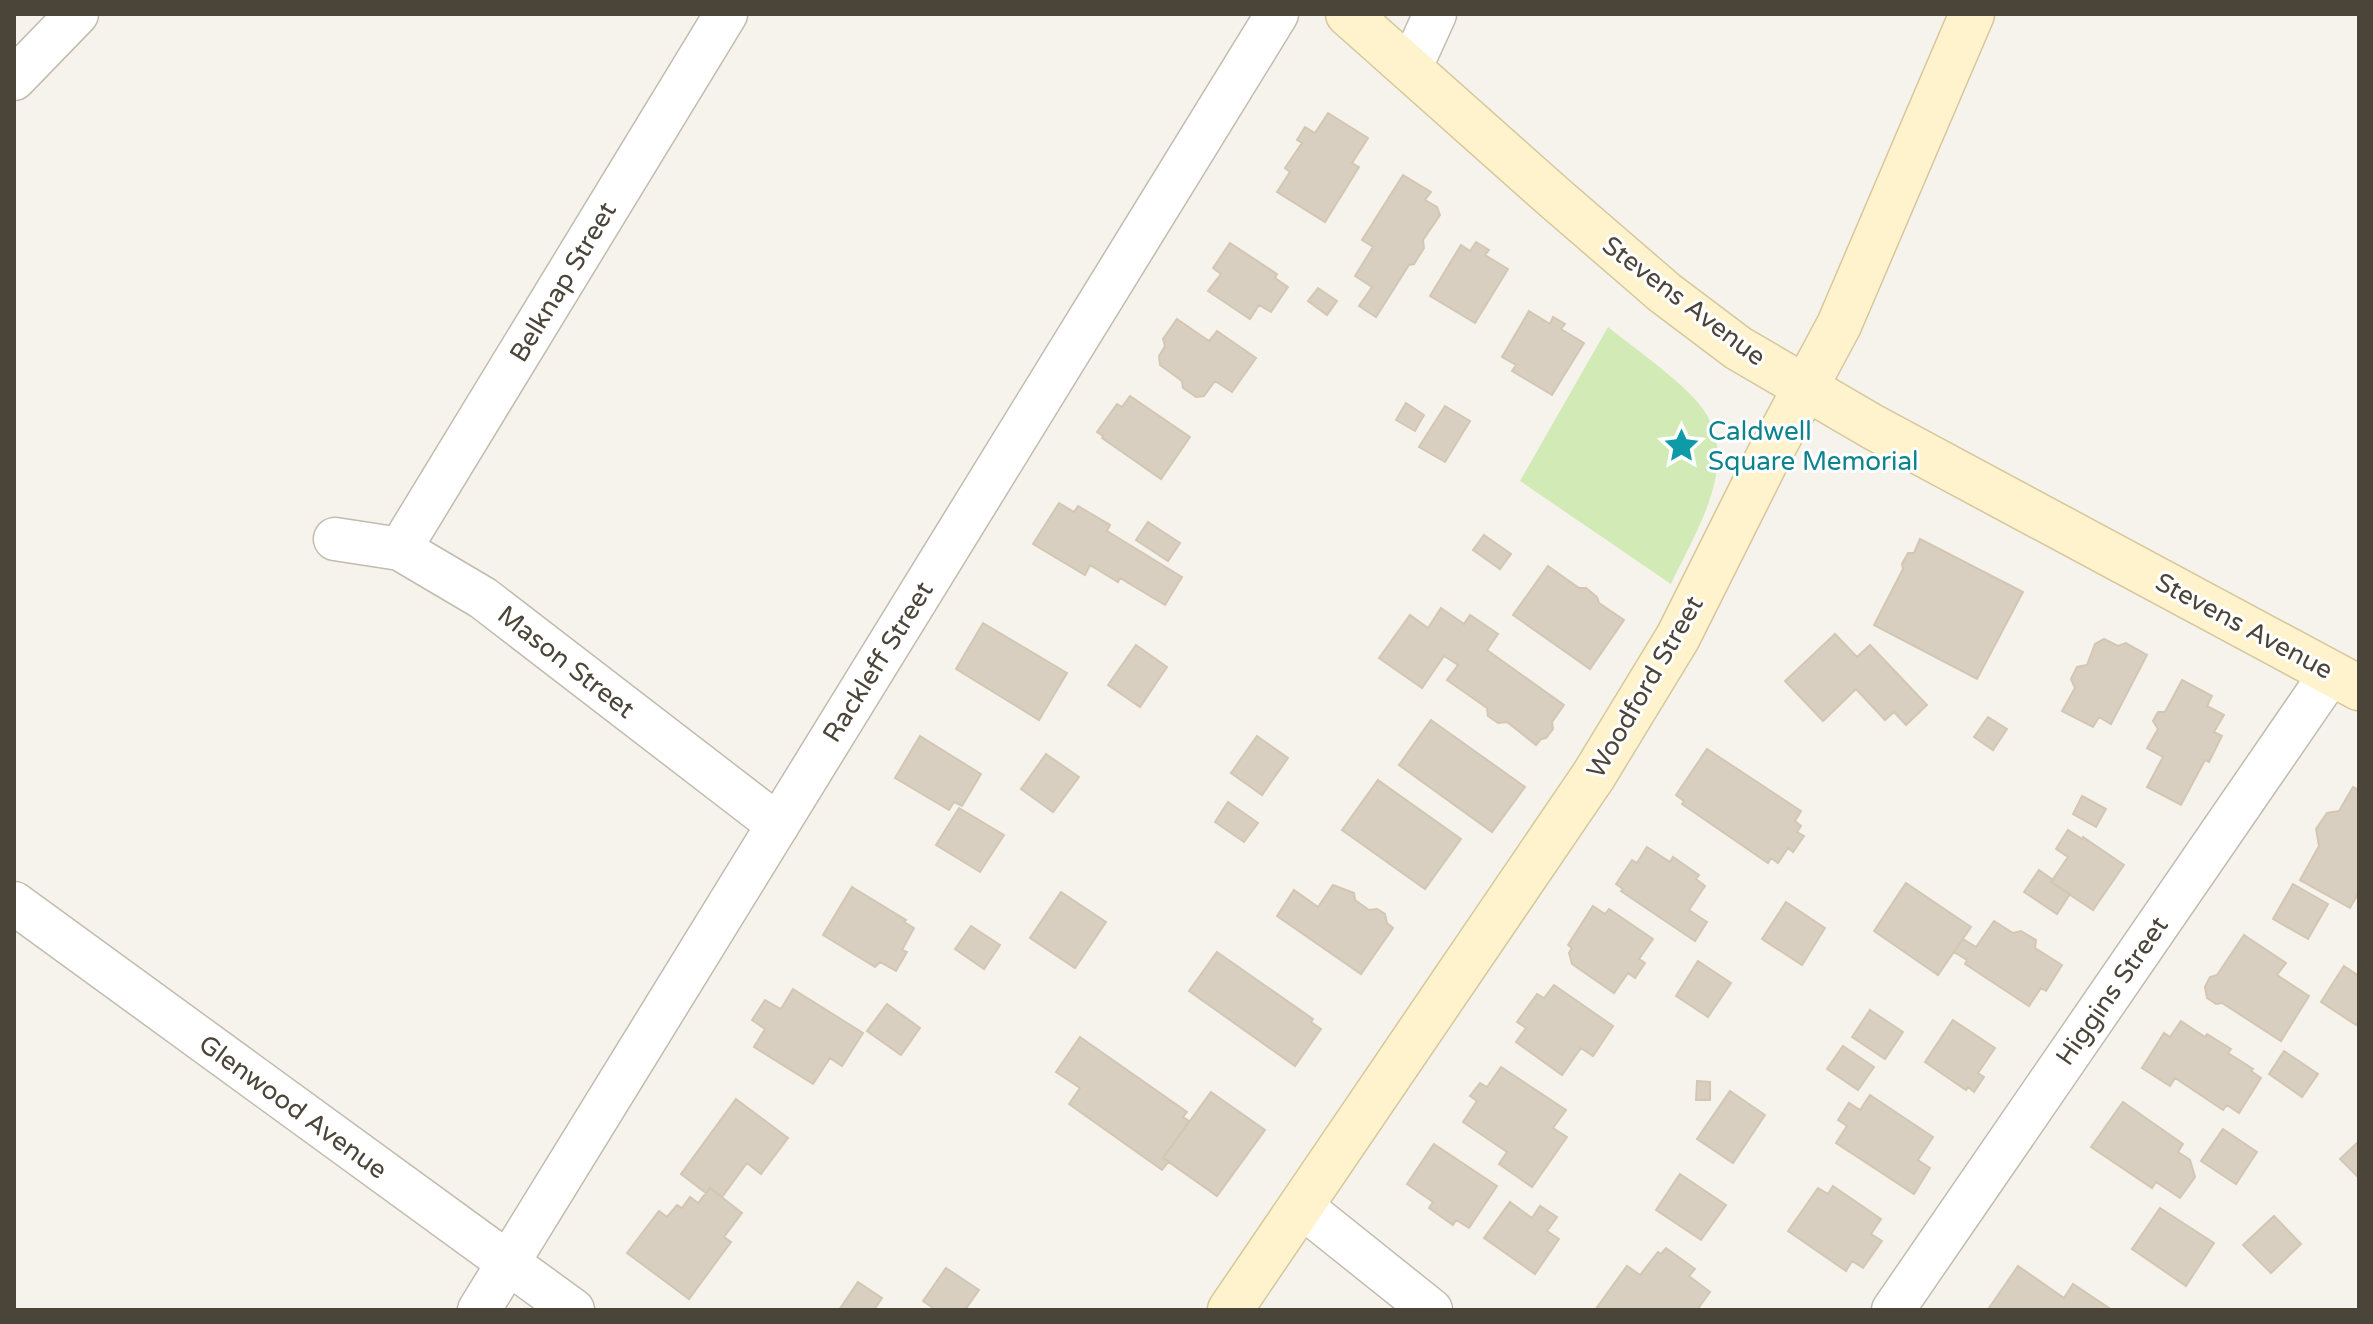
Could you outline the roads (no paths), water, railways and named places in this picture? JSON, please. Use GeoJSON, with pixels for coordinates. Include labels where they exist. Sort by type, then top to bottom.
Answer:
{"type":"FeatureCollection","features":[{"type":"Feature","properties":{"kind":"main road","name":"Stevens Avenue"},"geometry":{"type":"LineString","coordinates":[[1348,14],[1665,293],[1738,348],[1873,427],[2345,680]]}},
{"type":"Feature","properties":{"kind":"main road","name":"Woodford Street"},"geometry":{"type":"LineString","coordinates":[[1230,1310],[1594,775],[1678,637],[1839,325],[1972,14]]}},
{"type":"Feature","properties":{"kind":"street"},"geometry":{"type":"LineString","coordinates":[[15,75],[77,14]]}},
{"type":"Feature","properties":{"kind":"street","name":"Belknap Street"},"geometry":{"type":"LineString","coordinates":[[400,549],[726,14]]}},
{"type":"Feature","properties":{"kind":"street","name":"Rackleff Street"},"geometry":{"type":"LineString","coordinates":[[479,1310],[1277,14]]}},
{"type":"Feature","properties":{"kind":"street"},"geometry":{"type":"LineString","coordinates":[[1410,69],[1435,14]]}},
{"type":"Feature","properties":{"kind":"street","name":"Mason Street"},"geometry":{"type":"LineString","coordinates":[[335,539],[400,549],[483,598],[778,825]]}},
{"type":"Feature","properties":{"kind":"street","name":"Higgins Street"},"geometry":{"type":"LineString","coordinates":[[1893,1310],[2345,680]]}},
{"type":"Feature","properties":{"kind":"street","name":"Glenwood Avenue"},"geometry":{"type":"LineString","coordinates":[[14,903],[573,1310]]}},
{"type":"Feature","properties":{"kind":"street"},"geometry":{"type":"LineString","coordinates":[[1301,1206],[1431,1310]]}},
{"type":"Feature","properties":{"kind":"place","name":"Caldwell Square Memorial"},"geometry":{"type":"Point","coordinates":[1682,446]}}]}
